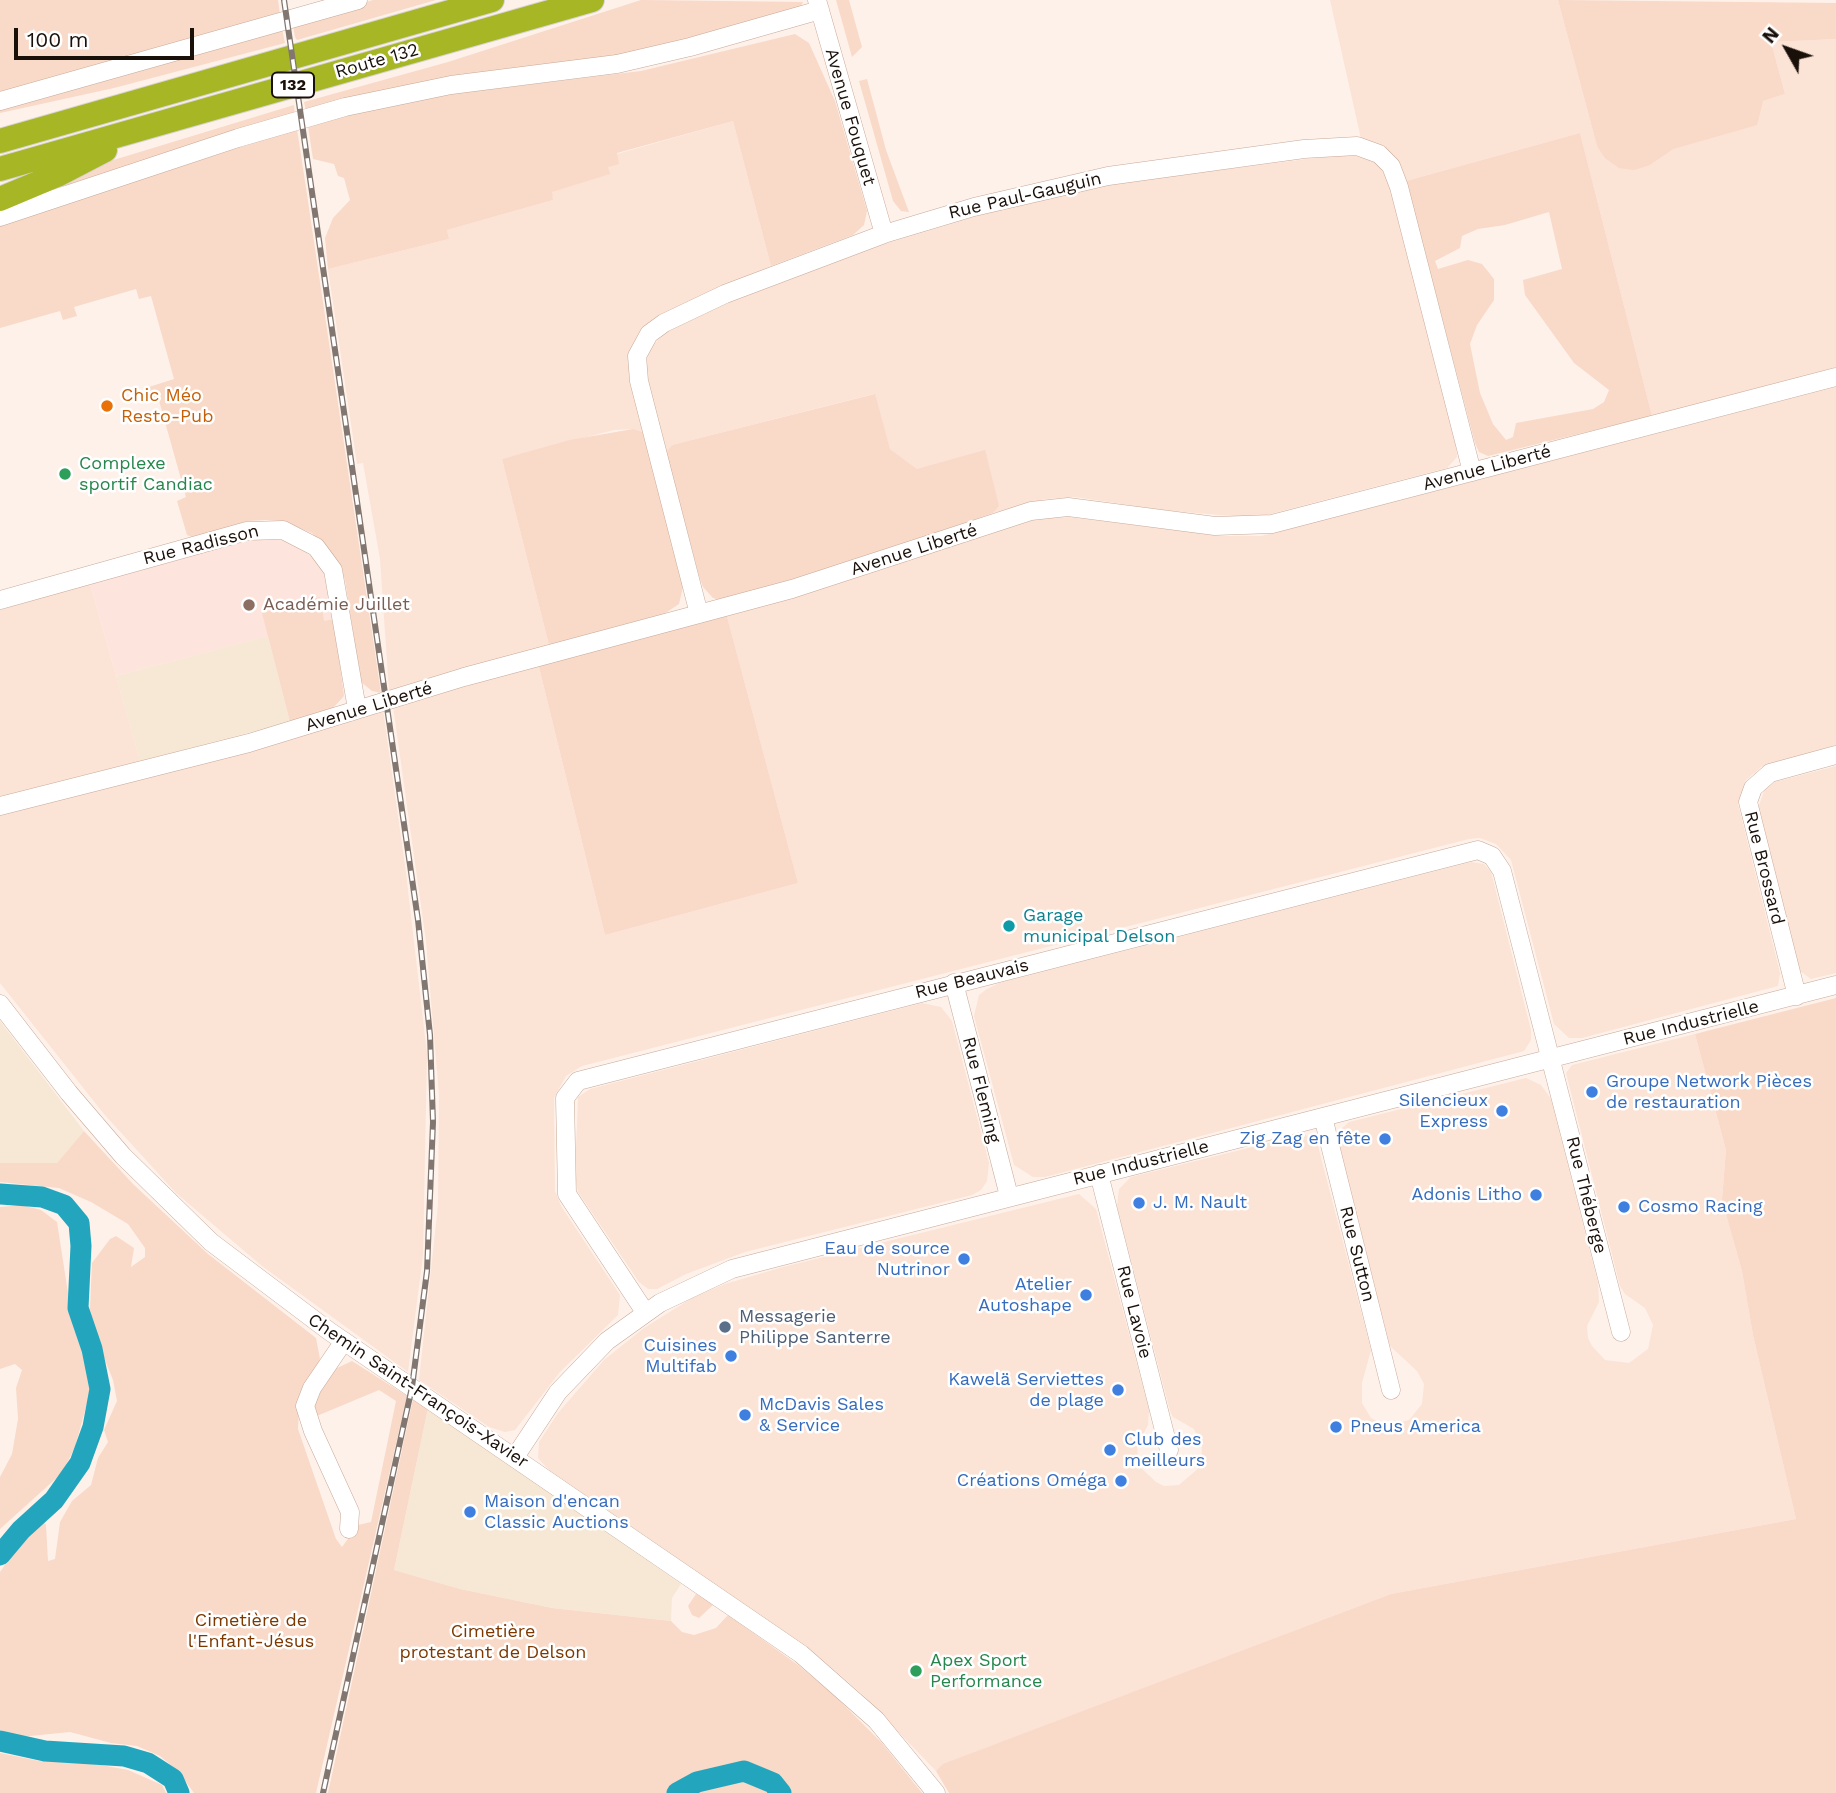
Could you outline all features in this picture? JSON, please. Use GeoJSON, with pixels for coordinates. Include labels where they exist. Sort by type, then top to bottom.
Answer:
{"type":"FeatureCollection","features":[{"type":"Feature","properties":{"kind":"highway","name":"Route 132"},"geometry":{"type":"LineString","coordinates":[[0,141],[492,0]]}},
{"type":"Feature","properties":{"kind":"highway","name":"Route 132"},"geometry":{"type":"LineString","coordinates":[[0,169],[592,0]]}},
{"type":"Feature","properties":{"kind":"highway"},"geometry":{"type":"LineString","coordinates":[[0,129],[60,124]]}},
{"type":"Feature","properties":{"kind":"highway"},"geometry":{"type":"LineString","coordinates":[[0,199],[57,175],[149,126]]}},
{"type":"Feature","properties":{"kind":"street"},"geometry":{"type":"LineString","coordinates":[[0,100],[358,0]]}},
{"type":"Feature","properties":{"kind":"street"},"geometry":{"type":"LineString","coordinates":[[0,216],[228,141],[345,107],[451,85],[636,61],[818,5]]}},
{"type":"Feature","properties":{"kind":"street","name":"Avenue Fouquet"},"geometry":{"type":"LineString","coordinates":[[818,5],[884,234]]}},
{"type":"Feature","properties":{"kind":"street","name":"Rue Paul-Gauguin"},"geometry":{"type":"LineString","coordinates":[[699,614],[639,381],[639,348],[656,328],[698,306],[884,234],[1004,199],[1153,168],[1349,146],[1373,150],[1391,166],[1399,187],[1472,472]]}},
{"type":"Feature","properties":{"kind":"street","name":"Avenue Liberté"},"geometry":{"type":"LineString","coordinates":[[0,806],[249,743],[464,677],[833,577],[1044,509],[1068,507],[1214,526],[1255,527],[1836,377]]}},
{"type":"Feature","properties":{"kind":"street","name":"Rue Radisson"},"geometry":{"type":"LineString","coordinates":[[0,600],[247,531],[283,530],[316,547],[333,570],[357,709]]}},
{"type":"Feature","properties":{"kind":"street","name":"Rue Brossard"},"geometry":{"type":"LineString","coordinates":[[1797,996],[1748,802],[1753,788],[1770,773],[1836,755]]}},
{"type":"Feature","properties":{"kind":"street","name":"Rue Beauvais"},"geometry":{"type":"LineString","coordinates":[[645,1312],[567,1194],[565,1106],[572,1085],[585,1078],[1478,850],[1492,856],[1502,871],[1550,1059]]}},
{"type":"Feature","properties":{"kind":"street","name":"Rue Fleming"},"geometry":{"type":"LineString","coordinates":[[954,983],[1009,1196]]}},
{"type":"Feature","properties":{"kind":"street","name":"Rue Industrielle"},"geometry":{"type":"LineString","coordinates":[[515,1457],[548,1405],[576,1371],[607,1341],[645,1312],[687,1288],[732,1269],[1836,985]]}},
{"type":"Feature","properties":{"kind":"street","name":"Chemin Saint-François-Xavier"},"geometry":{"type":"LineString","coordinates":[[0,1004],[84,1112],[161,1195],[239,1265],[344,1341],[817,1666],[893,1738],[936,1793]]}},
{"type":"Feature","properties":{"kind":"street","name":"Rue Théberge"},"geometry":{"type":"LineString","coordinates":[[1550,1059],[1621,1332]]}},
{"type":"Feature","properties":{"kind":"street","name":"Rue Sutton"},"geometry":{"type":"LineString","coordinates":[[1322,1117],[1391,1390]]}},
{"type":"Feature","properties":{"kind":"street","name":"Rue Lavoie"},"geometry":{"type":"LineString","coordinates":[[1099,1174],[1169,1450]]}},
{"type":"Feature","properties":{"kind":"street"},"geometry":{"type":"LineString","coordinates":[[344,1341],[312,1388],[305,1406],[313,1431],[350,1512],[349,1529]]}},
{"type":"Feature","properties":{"kind":"shaded area"},"geometry":{"type":"Polygon","coordinates":[[[1330,0],[1558,0],[1597,146],[1650,165],[1672,149],[1688,144],[1763,101],[1785,94],[1771,42],[1836,39],[1836,367],[1652,416],[1580,133],[1406,181],[1401,167],[1386,149],[1361,139],[1330,0]]]}},
{"type":"Feature","properties":{"kind":"shaded area"},"geometry":{"type":"Polygon","coordinates":[[[733,121],[771,266],[709,293],[648,324],[639,333],[628,359],[643,432],[633,429],[614,430],[502,459],[549,645],[389,691],[380,559],[363,463],[357,464],[328,269],[449,239],[447,230],[553,200],[551,192],[609,174],[608,167],[617,154],[733,121]]]}},
{"type":"Feature","properties":{"kind":"shaded area"},"geometry":{"type":"Polygon","coordinates":[[[1346,154],[1370,159],[1380,166],[1390,185],[1456,441],[1457,457],[1447,468],[1255,518],[1162,510],[1075,497],[1045,499],[993,513],[999,506],[917,469],[890,449],[874,394],[672,445],[666,452],[645,369],[649,349],[666,332],[730,302],[868,249],[1007,207],[1103,185],[1346,154]]]}},
{"type":"Feature","properties":{"kind":"shaded area"},"geometry":{"type":"Polygon","coordinates":[[[1836,387],[1836,745],[1761,767],[1746,780],[1738,804],[1780,973],[1778,986],[1582,1038],[1569,1038],[1554,1024],[1511,860],[1496,844],[1480,838],[582,1066],[566,1076],[554,1098],[555,1191],[561,1206],[620,1295],[618,1315],[560,1372],[515,1430],[505,1432],[489,1427],[419,1380],[438,1205],[439,1095],[426,941],[393,706],[538,663],[605,935],[798,883],[726,613],[1032,519],[1069,517],[1223,536],[1261,536],[1836,387]]]}},
{"type":"Feature","properties":{"kind":"shaded area","name":"Académie Juillet"},"geometry":{"type":"Polygon","coordinates":[[[262,537],[293,542],[317,561],[326,573],[334,619],[116,676],[90,584],[262,537]]]}},
{"type":"Feature","properties":{"kind":"shaded area"},"geometry":{"type":"Polygon","coordinates":[[[90,584],[140,761],[0,797],[0,610],[90,584]]]}},
{"type":"Feature","properties":{"kind":"shaded area"},"geometry":{"type":"Polygon","coordinates":[[[268,636],[290,722],[140,761],[116,676],[268,636]]]}},
{"type":"Feature","properties":{"kind":"shaded area"},"geometry":{"type":"Polygon","coordinates":[[[383,710],[406,873],[427,1054],[423,1255],[408,1372],[262,1266],[176,1193],[104,1114],[0,983],[0,814],[209,762],[383,710]]]}},
{"type":"Feature","properties":{"kind":"shaded area"},"geometry":{"type":"Polygon","coordinates":[[[1836,766],[1836,973],[1811,979],[1800,971],[1758,808],[1765,789],[1775,782],[1836,766]]]}},
{"type":"Feature","properties":{"kind":"shaded area"},"geometry":{"type":"Polygon","coordinates":[[[1471,862],[1484,864],[1491,872],[1531,1030],[1531,1040],[1524,1051],[1045,1177],[1033,1177],[1014,1165],[974,1016],[979,995],[987,989],[999,983],[1471,862]]]}},
{"type":"Feature","properties":{"kind":"shaded area"},"geometry":{"type":"Polygon","coordinates":[[[922,1003],[941,1007],[952,1021],[989,1163],[987,1181],[981,1190],[972,1195],[745,1252],[686,1274],[657,1289],[648,1289],[639,1282],[578,1192],[575,1176],[578,1097],[590,1089],[922,1003]]]}},
{"type":"Feature","properties":{"kind":"shaded area"},"geometry":{"type":"Polygon","coordinates":[[[0,1021],[84,1131],[57,1163],[0,1163],[0,1021]]]}},
{"type":"Feature","properties":{"kind":"shaded area"},"geometry":{"type":"Polygon","coordinates":[[[1695,1034],[1726,1150],[1722,1200],[1742,1271],[1753,1335],[1796,1519],[1391,1594],[952,1761],[936,1771],[862,1694],[810,1649],[549,1470],[538,1458],[539,1442],[558,1413],[604,1360],[644,1328],[692,1298],[725,1284],[783,1267],[1079,1194],[1096,1209],[1149,1410],[1148,1425],[1137,1446],[1139,1466],[1164,1486],[1179,1485],[1201,1466],[1202,1446],[1194,1429],[1173,1417],[1170,1411],[1117,1206],[1119,1189],[1131,1177],[1305,1134],[1318,1146],[1371,1350],[1362,1383],[1362,1403],[1371,1418],[1379,1422],[1390,1425],[1409,1420],[1422,1404],[1424,1384],[1417,1371],[1390,1346],[1339,1144],[1340,1130],[1349,1122],[1526,1078],[1541,1085],[1551,1099],[1598,1283],[1599,1302],[1587,1326],[1588,1338],[1605,1360],[1629,1363],[1648,1349],[1653,1325],[1645,1308],[1625,1294],[1620,1286],[1566,1073],[1572,1065],[1695,1034]]]}},
{"type":"Feature","properties":{"kind":"shaded area"},"geometry":{"type":"Polygon","coordinates":[[[428,1408],[681,1584],[672,1598],[671,1621],[552,1608],[460,1589],[394,1570],[428,1408]]]}},
{"type":"Feature","properties":{"kind":"green space"},"geometry":{"type":"Polygon","coordinates":[[[0,0],[278,0],[280,15],[0,92],[0,0]]]}},
{"type":"Feature","properties":{"kind":"green space"},"geometry":{"type":"Polygon","coordinates":[[[373,0],[436,0],[297,40],[295,37],[293,26],[373,0]]]}},
{"type":"Feature","properties":{"kind":"green space"},"geometry":{"type":"Polygon","coordinates":[[[641,0],[803,2],[800,8],[637,54],[306,112],[304,102],[448,62],[641,0]]]}},
{"type":"Feature","properties":{"kind":"green space"},"geometry":{"type":"Polygon","coordinates":[[[836,0],[849,0],[862,47],[852,57],[836,0]]]}},
{"type":"Feature","properties":{"kind":"green space"},"geometry":{"type":"Polygon","coordinates":[[[1558,0],[1836,3],[1836,39],[1771,42],[1785,94],[1763,101],[1757,125],[1673,149],[1650,165],[1634,170],[1619,168],[1605,158],[1597,146],[1558,0]]]}},
{"type":"Feature","properties":{"kind":"green space"},"geometry":{"type":"Polygon","coordinates":[[[282,29],[285,43],[114,88],[0,113],[0,106],[282,29]]]}},
{"type":"Feature","properties":{"kind":"green space"},"geometry":{"type":"Polygon","coordinates":[[[795,34],[809,43],[835,101],[867,211],[864,225],[853,235],[771,266],[733,121],[617,153],[619,164],[608,167],[610,174],[552,192],[553,200],[447,230],[449,239],[328,269],[325,238],[333,218],[350,200],[344,178],[338,176],[334,164],[313,159],[308,126],[349,114],[434,96],[641,71],[795,34]]]}},
{"type":"Feature","properties":{"kind":"green space"},"geometry":{"type":"Polygon","coordinates":[[[867,79],[886,150],[909,212],[901,211],[893,201],[859,81],[867,79]]]}},
{"type":"Feature","properties":{"kind":"green space"},"geometry":{"type":"Polygon","coordinates":[[[294,105],[295,115],[0,211],[107,162],[294,105]]]}},
{"type":"Feature","properties":{"kind":"green space"},"geometry":{"type":"Polygon","coordinates":[[[297,129],[381,693],[372,691],[361,682],[345,580],[334,556],[312,533],[282,521],[266,520],[248,521],[194,538],[187,535],[177,501],[186,497],[158,397],[152,398],[146,394],[149,387],[174,379],[151,296],[139,299],[136,289],[74,307],[77,316],[63,320],[60,311],[0,328],[0,225],[297,129]]]}},
{"type":"Feature","properties":{"kind":"green space"},"geometry":{"type":"Polygon","coordinates":[[[1580,133],[1652,416],[1488,456],[1479,452],[1406,181],[1580,133]],[[1549,212],[1505,225],[1478,229],[1462,236],[1460,248],[1435,261],[1438,269],[1468,260],[1482,264],[1494,279],[1494,300],[1477,325],[1470,344],[1480,393],[1493,424],[1506,440],[1513,437],[1516,423],[1593,409],[1604,402],[1609,390],[1574,363],[1525,295],[1523,280],[1562,269],[1549,212]]]}},
{"type":"Feature","properties":{"kind":"green space"},"geometry":{"type":"Polygon","coordinates":[[[875,394],[890,449],[917,469],[985,450],[999,506],[993,513],[850,563],[720,600],[713,598],[703,587],[699,576],[666,452],[672,445],[875,394]]]}},
{"type":"Feature","properties":{"kind":"green space"},"geometry":{"type":"Polygon","coordinates":[[[633,429],[643,432],[683,587],[679,604],[664,614],[549,645],[502,459],[570,440],[633,429]]]}},
{"type":"Feature","properties":{"kind":"green space"},"geometry":{"type":"Polygon","coordinates":[[[320,597],[324,621],[334,619],[344,696],[333,708],[290,722],[262,613],[320,597]]]}},
{"type":"Feature","properties":{"kind":"green space"},"geometry":{"type":"Polygon","coordinates":[[[726,613],[798,883],[605,935],[538,663],[726,613]]]}},
{"type":"Feature","properties":{"kind":"green space"},"geometry":{"type":"Polygon","coordinates":[[[1836,998],[1836,1793],[949,1793],[936,1771],[943,1764],[1391,1594],[1796,1519],[1753,1335],[1742,1271],[1722,1200],[1726,1150],[1695,1034],[1836,998]]]}},
{"type":"Feature","properties":{"kind":"green space","name":"Cimetière de l'Enfant-Jésus"},"geometry":{"type":"Polygon","coordinates":[[[84,1131],[133,1184],[208,1254],[316,1338],[320,1359],[299,1407],[298,1429],[336,1539],[342,1547],[358,1525],[371,1522],[396,1401],[379,1390],[312,1418],[312,1402],[335,1369],[352,1361],[407,1396],[316,1793],[194,1793],[178,1771],[160,1756],[137,1746],[111,1743],[70,1732],[20,1737],[0,1730],[0,1572],[30,1528],[39,1521],[46,1525],[48,1561],[55,1559],[60,1522],[72,1501],[91,1485],[98,1458],[108,1442],[104,1430],[117,1401],[113,1380],[93,1330],[90,1309],[92,1263],[110,1239],[116,1236],[134,1248],[131,1267],[145,1257],[145,1248],[128,1224],[91,1202],[59,1188],[0,1182],[0,1163],[57,1163],[84,1131]]]}},
{"type":"Feature","properties":{"kind":"green space"},"geometry":{"type":"Polygon","coordinates":[[[22,1205],[41,1210],[57,1222],[70,1306],[92,1385],[75,1447],[62,1473],[0,1529],[0,1477],[12,1454],[18,1419],[16,1388],[22,1370],[15,1364],[0,1369],[0,1207],[22,1205]]]}},
{"type":"Feature","properties":{"kind":"green space","name":"Cimetière protestant de Delson"},"geometry":{"type":"Polygon","coordinates":[[[413,1399],[428,1408],[394,1570],[460,1589],[552,1608],[671,1621],[682,1632],[694,1635],[716,1628],[728,1615],[798,1665],[836,1697],[881,1742],[922,1793],[328,1793],[413,1399]]]}},
{"type":"Feature","properties":{"kind":"green space"},"geometry":{"type":"Polygon","coordinates":[[[696,1594],[714,1604],[699,1618],[692,1615],[688,1606],[696,1594]]]}},
{"type":"Feature","properties":{"kind":"green space"},"geometry":{"type":"Polygon","coordinates":[[[0,1753],[39,1761],[74,1760],[128,1770],[162,1785],[166,1793],[0,1793],[0,1753]]]}},
{"type":"Feature","properties":{"kind":"waterway"},"geometry":{"type":"LineString","coordinates":[[0,1194],[42,1197],[64,1205],[79,1223],[81,1246],[78,1308],[92,1349],[100,1389],[93,1427],[80,1463],[54,1500],[21,1530],[0,1555]]}},
{"type":"Feature","properties":{"kind":"waterway"},"geometry":{"type":"LineString","coordinates":[[0,1741],[45,1751],[124,1756],[148,1763],[173,1779],[179,1793]]}},
{"type":"Feature","properties":{"kind":"waterway"},"geometry":{"type":"LineString","coordinates":[[677,1793],[697,1782],[744,1771],[773,1783],[781,1793]]}},
{"type":"Feature","properties":{"kind":"railway"},"geometry":{"type":"LineString","coordinates":[[284,0],[418,920],[430,1035],[433,1122],[427,1271],[412,1387],[323,1793]]}},
{"type":"Feature","properties":{"kind":"place","name":"Chic Méo Resto-Pub"},"geometry":{"type":"Point","coordinates":[107,406]}},
{"type":"Feature","properties":{"kind":"place","name":"Complexe sportif Candiac"},"geometry":{"type":"Point","coordinates":[65,474]}},
{"type":"Feature","properties":{"kind":"place","name":"Académie Juillet"},"geometry":{"type":"Point","coordinates":[249,605]}},
{"type":"Feature","properties":{"kind":"place","name":"Garage municipal Delson"},"geometry":{"type":"Point","coordinates":[1009,926]}},
{"type":"Feature","properties":{"kind":"place","name":"Groupe Network Pièces de restauration"},"geometry":{"type":"Point","coordinates":[1592,1092]}},
{"type":"Feature","properties":{"kind":"place","name":"Silencieux Express"},"geometry":{"type":"Point","coordinates":[1502,1111]}},
{"type":"Feature","properties":{"kind":"place","name":"Zig Zag en fête"},"geometry":{"type":"Point","coordinates":[1385,1139]}},
{"type":"Feature","properties":{"kind":"place","name":"Adonis Litho"},"geometry":{"type":"Point","coordinates":[1536,1195]}},
{"type":"Feature","properties":{"kind":"place","name":"J. M. Nault"},"geometry":{"type":"Point","coordinates":[1139,1203]}},
{"type":"Feature","properties":{"kind":"place","name":"Cosmo Racing"},"geometry":{"type":"Point","coordinates":[1624,1207]}},
{"type":"Feature","properties":{"kind":"place","name":"Eau de source Nutrinor"},"geometry":{"type":"Point","coordinates":[964,1259]}},
{"type":"Feature","properties":{"kind":"place","name":"Atelier Autoshape"},"geometry":{"type":"Point","coordinates":[1086,1295]}},
{"type":"Feature","properties":{"kind":"place","name":"Messagerie Philippe Santerre"},"geometry":{"type":"Point","coordinates":[725,1327]}},
{"type":"Feature","properties":{"kind":"place","name":"Cuisines Multifab"},"geometry":{"type":"Point","coordinates":[731,1356]}},
{"type":"Feature","properties":{"kind":"place","name":"Kawelä Serviettes de plage"},"geometry":{"type":"Point","coordinates":[1118,1390]}},
{"type":"Feature","properties":{"kind":"place","name":"McDavis Sales & Service"},"geometry":{"type":"Point","coordinates":[745,1415]}},
{"type":"Feature","properties":{"kind":"place","name":"Pneus America"},"geometry":{"type":"Point","coordinates":[1336,1427]}},
{"type":"Feature","properties":{"kind":"place","name":"Club des meilleurs"},"geometry":{"type":"Point","coordinates":[1110,1450]}},
{"type":"Feature","properties":{"kind":"place","name":"Créations Oméga"},"geometry":{"type":"Point","coordinates":[1121,1481]}},
{"type":"Feature","properties":{"kind":"place","name":"Maison d'encan Classic Auctions"},"geometry":{"type":"Point","coordinates":[470,1512]}},
{"type":"Feature","properties":{"kind":"place","name":"Apex Sport Performance"},"geometry":{"type":"Point","coordinates":[916,1671]}}]}
